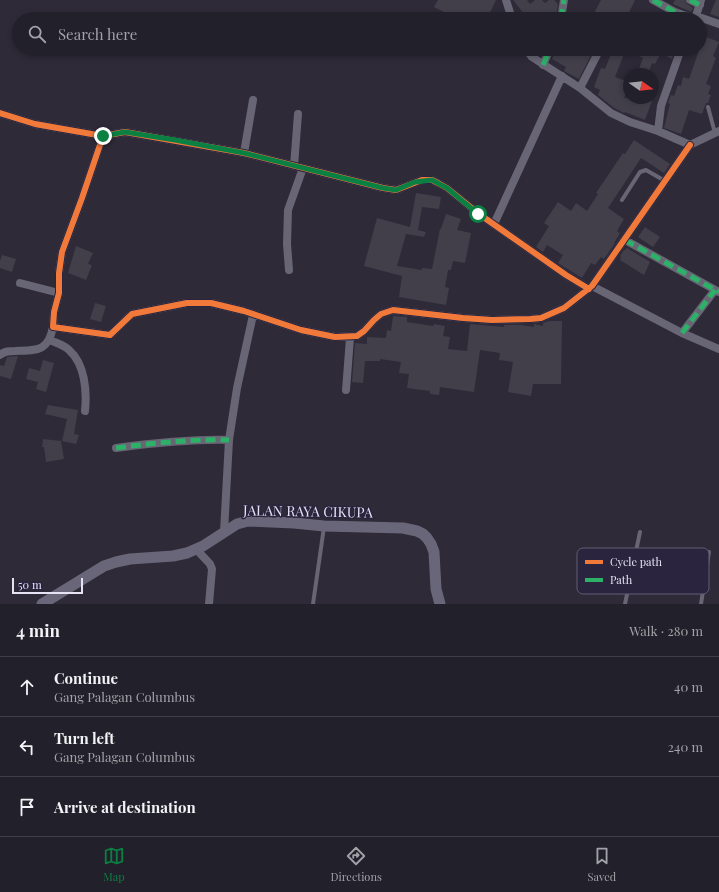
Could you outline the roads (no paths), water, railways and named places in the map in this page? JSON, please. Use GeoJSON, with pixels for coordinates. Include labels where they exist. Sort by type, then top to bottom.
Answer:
{"type":"FeatureCollection","features":[{"type":"Feature","properties":{"kind":"main road","name":"JALAN RAYA CIKUPA"},"geometry":{"type":"LineString","coordinates":[[42,604],[104,566],[130,559],[173,556],[187,553],[237,524],[248,521],[324,526],[402,528],[417,531],[427,538],[434,552],[436,589],[440,604]]}},
{"type":"Feature","properties":{"kind":"street"},"geometry":{"type":"LineString","coordinates":[[506,0],[510,12]]}},
{"type":"Feature","properties":{"kind":"street"},"geometry":{"type":"LineString","coordinates":[[562,12],[564,0]]}},
{"type":"Feature","properties":{"kind":"street"},"geometry":{"type":"LineString","coordinates":[[653,0],[678,12]]}},
{"type":"Feature","properties":{"kind":"street"},"geometry":{"type":"LineString","coordinates":[[690,0],[701,2],[697,12]]}},
{"type":"Feature","properties":{"kind":"street"},"geometry":{"type":"LineString","coordinates":[[707,21],[719,24]]}},
{"type":"Feature","properties":{"kind":"street"},"geometry":{"type":"LineString","coordinates":[[531,56],[580,88],[611,113],[630,122],[658,131],[690,145]]}},
{"type":"Feature","properties":{"kind":"street"},"geometry":{"type":"LineString","coordinates":[[543,65],[547,56]]}},
{"type":"Feature","properties":{"kind":"street"},"geometry":{"type":"LineString","coordinates":[[580,88],[596,56]]}},
{"type":"Feature","properties":{"kind":"street"},"geometry":{"type":"LineString","coordinates":[[658,131],[661,106],[679,56]]}},
{"type":"Feature","properties":{"kind":"street"},"geometry":{"type":"LineString","coordinates":[[494,224],[562,76]]}},
{"type":"Feature","properties":{"kind":"street"},"geometry":{"type":"LineString","coordinates":[[244,153],[253,100]]}},
{"type":"Feature","properties":{"kind":"street"},"geometry":{"type":"LineString","coordinates":[[0,113],[35,124],[103,136],[125,132],[244,153],[383,188],[396,190],[415,182],[432,180],[447,188],[468,206],[566,275],[682,333],[719,349]]}},
{"type":"Feature","properties":{"kind":"street"},"geometry":{"type":"LineString","coordinates":[[294,166],[298,114]]}},
{"type":"Feature","properties":{"kind":"street"},"geometry":{"type":"LineString","coordinates":[[53,327],[110,335],[132,314],[187,303],[211,303],[326,336],[350,338],[357,336],[364,331],[381,314],[393,310],[492,320],[541,318],[564,308],[591,288],[690,145],[717,132]]}},
{"type":"Feature","properties":{"kind":"street"},"geometry":{"type":"LineString","coordinates":[[0,355],[5,352],[42,348],[48,344],[50,340],[54,312],[59,293],[59,273],[62,252],[103,136]]}},
{"type":"Feature","properties":{"kind":"street"},"geometry":{"type":"LineString","coordinates":[[289,270],[287,244],[288,210],[303,168]]}},
{"type":"Feature","properties":{"kind":"street"},"geometry":{"type":"LineString","coordinates":[[625,240],[717,291],[682,333]]}},
{"type":"Feature","properties":{"kind":"street"},"geometry":{"type":"LineString","coordinates":[[20,283],[59,293]]}},
{"type":"Feature","properties":{"kind":"street"},"geometry":{"type":"LineString","coordinates":[[224,532],[229,444],[238,388],[253,315]]}},
{"type":"Feature","properties":{"kind":"street"},"geometry":{"type":"LineString","coordinates":[[346,390],[350,338]]}},
{"type":"Feature","properties":{"kind":"street"},"geometry":{"type":"LineString","coordinates":[[50,340],[64,346],[74,356],[83,374],[87,393],[85,411]]}},
{"type":"Feature","properties":{"kind":"street"},"geometry":{"type":"LineString","coordinates":[[116,448],[201,439],[229,444]]}},
{"type":"Feature","properties":{"kind":"street"},"geometry":{"type":"LineString","coordinates":[[196,549],[210,564],[212,569],[209,604]]}},
{"type":"Feature","properties":{"kind":"lane"},"geometry":{"type":"LineString","coordinates":[[708,107],[717,132]]}},
{"type":"Feature","properties":{"kind":"lane"},"geometry":{"type":"LineString","coordinates":[[622,200],[640,172],[643,170],[646,170],[665,181]]}},
{"type":"Feature","properties":{"kind":"lane"},"geometry":{"type":"LineString","coordinates":[[313,604],[324,526]]}},
{"type":"Feature","properties":{"kind":"lane"},"geometry":{"type":"LineString","coordinates":[[637,548],[640,532]]}},
{"type":"Feature","properties":{"kind":"lane"},"geometry":{"type":"LineString","coordinates":[[625,604],[627,594]]}},
{"type":"Feature","properties":{"kind":"lane"},"geometry":{"type":"LineString","coordinates":[[701,604],[703,594]]}}]}
